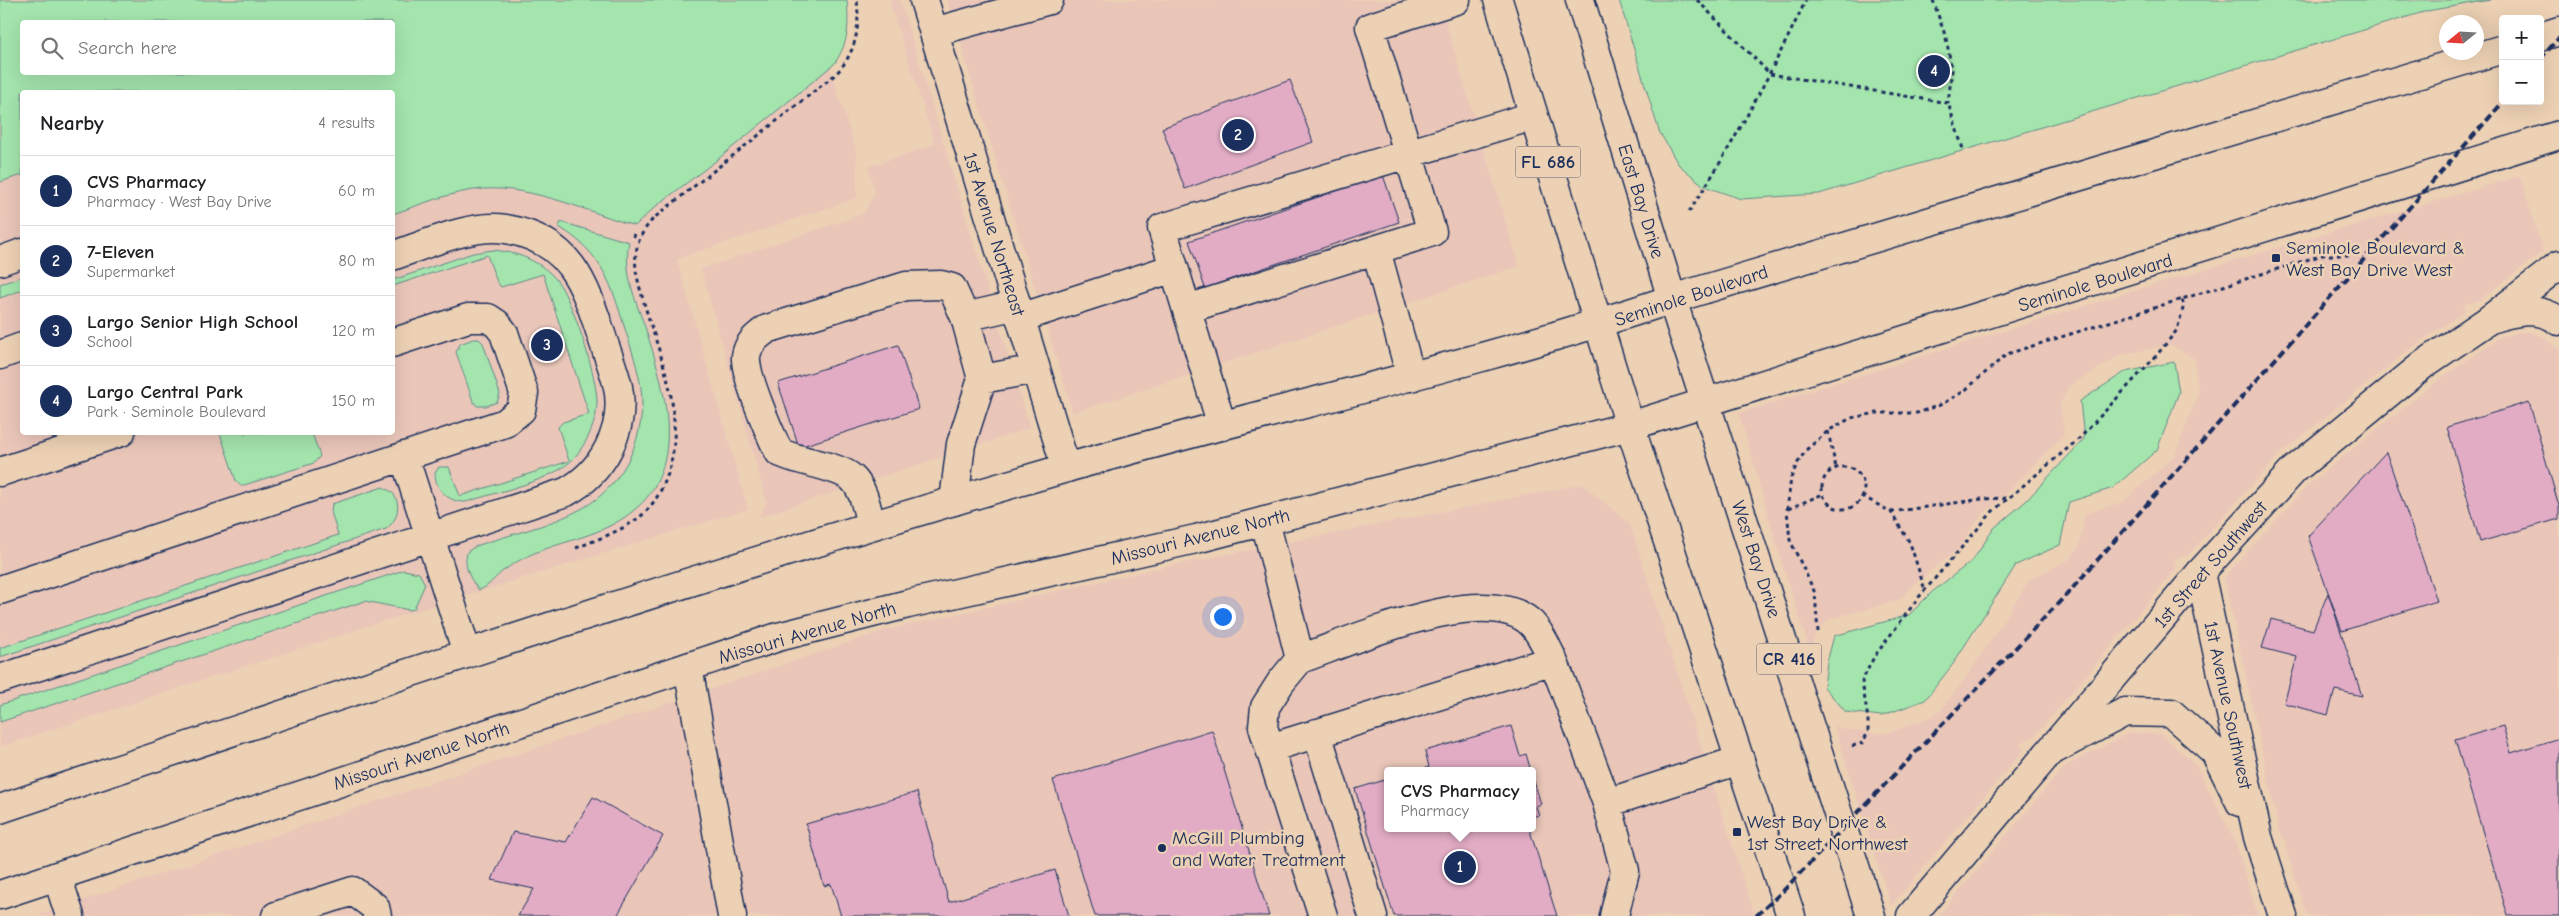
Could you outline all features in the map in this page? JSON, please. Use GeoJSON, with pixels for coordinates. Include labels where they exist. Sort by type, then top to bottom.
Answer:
{"type":"FeatureCollection","features":[{"type":"Feature","properties":{"kind":"main road","name":"1st Avenue Northeast"},"geometry":{"type":"LineString","coordinates":[[924,0],[1066,468]]}},
{"type":"Feature","properties":{"kind":"main road"},"geometry":{"type":"LineString","coordinates":[[934,32],[1049,0]]}},
{"type":"Feature","properties":{"kind":"main road"},"geometry":{"type":"LineString","coordinates":[[1187,309],[1432,232],[1370,27],[1456,0]]}},
{"type":"Feature","properties":{"kind":"main road","name":"FL 686"},"geometry":{"type":"LineString","coordinates":[[1498,0],[1630,426]]}},
{"type":"Feature","properties":{"kind":"main road","name":"East Bay Drive"},"geometry":{"type":"LineString","coordinates":[[1580,0],[1672,299],[1706,402]]}},
{"type":"Feature","properties":{"kind":"main road"},"geometry":{"type":"LineString","coordinates":[[2544,36],[2559,31]]}},
{"type":"Feature","properties":{"kind":"main road","name":"Seminole Boulevard"},"geometry":{"type":"LineString","coordinates":[[1598,324],[1672,299],[2499,50]]}},
{"type":"Feature","properties":{"kind":"main road"},"geometry":{"type":"LineString","coordinates":[[1222,426],[1162,228],[1533,116]]}},
{"type":"Feature","properties":{"kind":"main road","name":"Seminole Boulevard"},"geometry":{"type":"LineString","coordinates":[[1630,426],[2559,135]]}},
{"type":"Feature","properties":{"kind":"main road"},"geometry":{"type":"LineString","coordinates":[[0,679],[566,492],[582,483],[594,470],[613,437],[619,417],[618,388],[586,289],[569,261],[542,241],[505,228],[470,231],[395,255]]}},
{"type":"Feature","properties":{"kind":"main road"},"geometry":{"type":"LineString","coordinates":[[1376,250],[1411,377]]}},
{"type":"Feature","properties":{"kind":"main road"},"geometry":{"type":"LineString","coordinates":[[0,261],[20,254]]}},
{"type":"Feature","properties":{"kind":"main road","name":"1st Street Southwest"},"geometry":{"type":"LineString","coordinates":[[1911,916],[2200,573],[2294,470],[2424,364],[2490,319],[2559,265]]}},
{"type":"Feature","properties":{"kind":"main road"},"geometry":{"type":"LineString","coordinates":[[966,317],[1019,311],[1174,268]]}},
{"type":"Feature","properties":{"kind":"main road"},"geometry":{"type":"LineString","coordinates":[[871,525],[862,496],[853,479],[841,471],[794,460],[779,452],[751,378],[746,356],[752,340],[767,329],[906,286],[941,285],[952,288],[966,317],[982,380],[961,444],[954,501]]}},
{"type":"Feature","properties":{"kind":"main road"},"geometry":{"type":"LineString","coordinates":[[2490,319],[2515,311],[2535,310],[2559,321]]}},
{"type":"Feature","properties":{"kind":"main road"},"geometry":{"type":"LineString","coordinates":[[0,590],[510,420],[521,410],[524,393],[504,333],[497,324],[488,318],[468,318],[395,342]]}},
{"type":"Feature","properties":{"kind":"main road"},"geometry":{"type":"LineString","coordinates":[[0,809],[467,654],[871,525],[1066,468],[1411,377],[1598,324]]}},
{"type":"Feature","properties":{"kind":"main road"},"geometry":{"type":"LineString","coordinates":[[0,355],[20,348]]}},
{"type":"Feature","properties":{"kind":"main road"},"geometry":{"type":"LineString","coordinates":[[982,380],[1036,369]]}},
{"type":"Feature","properties":{"kind":"main road","name":"West Bay Drive"},"geometry":{"type":"LineString","coordinates":[[1706,402],[1871,916]]}},
{"type":"Feature","properties":{"kind":"main road"},"geometry":{"type":"LineString","coordinates":[[1630,426],[1791,916]]}},
{"type":"Feature","properties":{"kind":"main road","name":"Missouri Avenue North"},"geometry":{"type":"LineString","coordinates":[[0,895],[778,637],[908,604],[1196,539],[1630,426]]}},
{"type":"Feature","properties":{"kind":"main road"},"geometry":{"type":"LineString","coordinates":[[0,472],[112,435]]}},
{"type":"Feature","properties":{"kind":"main road"},"geometry":{"type":"LineString","coordinates":[[404,456],[467,654]]}},
{"type":"Feature","properties":{"kind":"main road"},"geometry":{"type":"LineString","coordinates":[[1265,521],[1300,659]]}},
{"type":"Feature","properties":{"kind":"main road","name":"1st Avenue Southwest"},"geometry":{"type":"LineString","coordinates":[[2200,573],[2258,837],[2282,916]]}},
{"type":"Feature","properties":{"kind":"main road"},"geometry":{"type":"LineString","coordinates":[[1323,916],[1263,727],[1265,707],[1280,682],[1300,659],[1437,612],[1485,607],[1504,608],[1531,624],[1552,660],[1607,802],[1625,871],[1614,916]]}},
{"type":"Feature","properties":{"kind":"main road"},"geometry":{"type":"LineString","coordinates":[[1270,748],[1552,660]]}},
{"type":"Feature","properties":{"kind":"main road"},"geometry":{"type":"LineString","coordinates":[[688,667],[732,916]]}},
{"type":"Feature","properties":{"kind":"main road","name":"1st Avenue Southwest"},"geometry":{"type":"LineString","coordinates":[[2051,751],[2125,712],[2171,713],[2215,752],[2258,837]]}},
{"type":"Feature","properties":{"kind":"main road"},"geometry":{"type":"LineString","coordinates":[[1317,733],[1373,916]]}},
{"type":"Feature","properties":{"kind":"main road"},"geometry":{"type":"LineString","coordinates":[[1607,802],[1740,760]]}},
{"type":"Feature","properties":{"kind":"main road"},"geometry":{"type":"LineString","coordinates":[[57,876],[70,916]]}},
{"type":"Feature","properties":{"kind":"main road"},"geometry":{"type":"LineString","coordinates":[[276,916],[353,891],[375,906],[377,916]]}},
{"type":"Feature","properties":{"kind":"path"},"geometry":{"type":"LineString","coordinates":[[576,548],[607,536],[642,514],[661,491],[674,452],[674,408],[660,348],[636,271],[635,252],[639,237],[654,218],[836,74],[845,64],[854,46],[859,16],[857,0]]}},
{"type":"Feature","properties":{"kind":"path"},"geometry":{"type":"LineString","coordinates":[[1697,0],[1770,74],[1948,103]]}},
{"type":"Feature","properties":{"kind":"path"},"geometry":{"type":"LineString","coordinates":[[1689,212],[1713,176],[1770,74],[1806,0]]}},
{"type":"Feature","properties":{"kind":"path"},"geometry":{"type":"LineString","coordinates":[[1933,0],[1946,38],[1952,70],[1948,103],[1964,152]]}},
{"type":"Feature","properties":{"kind":"path"},"geometry":{"type":"LineString","coordinates":[[632,235],[639,237]]}},
{"type":"Feature","properties":{"kind":"path"},"geometry":{"type":"LineString","coordinates":[[1818,634],[1814,593],[1790,540],[1787,510],[1791,478],[1797,464],[1806,450],[1828,431],[1851,418],[1877,414],[1917,413],[1940,405],[1963,392],[2007,354],[2322,256],[2350,256]]}},
{"type":"Feature","properties":{"kind":"path"},"geometry":{"type":"LineString","coordinates":[[1845,749],[1863,743],[1868,731],[1862,681],[1874,657],[1925,590],[1993,511],[2080,438],[2156,356],[2177,330],[2184,305],[2182,300]]}},
{"type":"Feature","properties":{"kind":"path"},"geometry":{"type":"LineString","coordinates":[[1828,431],[1836,468]]}},
{"type":"Feature","properties":{"kind":"path"},"geometry":{"type":"LineString","coordinates":[[1842,466],[1854,469],[1862,478],[1864,490],[1860,501],[1850,508],[1838,509],[1827,503],[1823,494],[1823,480],[1831,470],[1836,468],[1842,466]]}},
{"type":"Feature","properties":{"kind":"path"},"geometry":{"type":"LineString","coordinates":[[1787,510],[1823,494]]}},
{"type":"Feature","properties":{"kind":"path"},"geometry":{"type":"LineString","coordinates":[[1862,496],[1891,512],[1910,543],[1925,590]]}},
{"type":"Feature","properties":{"kind":"path"},"geometry":{"type":"LineString","coordinates":[[1891,512],[1982,499],[2008,498]]}},
{"type":"Feature","properties":{"kind":"shaded area"},"geometry":{"type":"Polygon","coordinates":[[[0,0],[808,0],[857,153],[857,198],[677,259],[748,509],[383,621],[0,747],[0,0]]]}},
{"type":"Feature","properties":{"kind":"shaded area"},"geometry":{"type":"Polygon","coordinates":[[[889,0],[900,0],[1030,428],[759,517],[767,503],[701,269],[863,214],[875,192],[868,167],[935,144],[889,0]]]}},
{"type":"Feature","properties":{"kind":"shaded area"},"geometry":{"type":"Polygon","coordinates":[[[947,0],[1439,0],[1519,266],[1073,413],[947,0]]]}},
{"type":"Feature","properties":{"kind":"shaded area"},"geometry":{"type":"Polygon","coordinates":[[[2520,176],[2543,251],[2480,300],[2463,305],[2465,311],[2410,349],[2280,454],[2188,555],[2174,559],[2176,569],[2036,735],[2020,743],[2024,750],[1891,906],[1834,725],[1843,729],[1877,734],[1887,733],[1931,717],[1941,710],[1970,672],[2030,579],[2068,560],[2079,547],[2085,514],[2125,501],[2175,455],[2197,397],[2198,388],[2194,358],[2171,345],[2123,354],[2069,386],[2060,404],[2064,434],[2010,490],[1981,516],[1958,549],[1920,579],[1899,600],[1830,619],[1816,632],[1810,651],[1781,560],[1739,413],[2146,287],[2520,176]]]}},
{"type":"Feature","properties":{"kind":"shaded area"},"geometry":{"type":"Polygon","coordinates":[[[2518,332],[2530,332],[2542,336],[2559,350],[2559,916],[2307,916],[2285,846],[2287,845],[2279,829],[2224,577],[2310,483],[2438,380],[2500,337],[2518,332]]]}},
{"type":"Feature","properties":{"kind":"shaded area"},"geometry":{"type":"Polygon","coordinates":[[[1582,484],[1630,524],[1755,916],[35,916],[886,630],[1168,566],[1582,484]]]}},
{"type":"Feature","properties":{"kind":"shaded area"},"geometry":{"type":"Polygon","coordinates":[[[2129,733],[2161,734],[2196,765],[2236,844],[2258,916],[1938,916],[2065,766],[2129,733]]]}},
{"type":"Feature","properties":{"kind":"green space"},"geometry":{"type":"Polygon","coordinates":[[[0,0],[847,0],[847,34],[843,49],[834,64],[717,160],[655,207],[635,226],[561,201],[503,189],[461,192],[395,213],[395,90],[20,90],[20,176],[0,182],[0,0]]]}},
{"type":"Feature","properties":{"kind":"green space"},"geometry":{"type":"Polygon","coordinates":[[[1619,0],[2490,0],[2427,11],[1819,194],[1741,199],[1704,186],[1678,164],[1659,131],[1619,0]]]}},
{"type":"Feature","properties":{"kind":"green space"},"geometry":{"type":"Polygon","coordinates":[[[561,222],[629,242],[629,276],[653,352],[665,400],[666,449],[661,472],[650,493],[633,511],[622,519],[610,526],[525,557],[500,573],[483,589],[479,590],[466,566],[468,551],[476,546],[558,520],[583,508],[598,498],[611,486],[630,457],[640,423],[642,406],[640,381],[615,297],[603,270],[585,247],[559,227],[561,222]]]}},
{"type":"Feature","properties":{"kind":"green space"},"geometry":{"type":"Polygon","coordinates":[[[493,250],[518,255],[541,266],[554,277],[576,318],[593,374],[597,410],[593,425],[583,446],[565,466],[524,485],[466,502],[460,502],[449,498],[438,485],[435,473],[439,467],[449,467],[460,496],[569,461],[558,427],[563,422],[589,414],[543,274],[501,287],[497,282],[487,255],[395,285],[395,279],[473,253],[493,250]]]}},
{"type":"Feature","properties":{"kind":"green space"},"geometry":{"type":"Polygon","coordinates":[[[20,278],[20,291],[0,298],[0,284],[20,278]]]}},
{"type":"Feature","properties":{"kind":"green space"},"geometry":{"type":"Polygon","coordinates":[[[473,339],[479,339],[483,343],[500,394],[497,402],[486,406],[477,406],[473,401],[456,352],[460,344],[473,339]]]}},
{"type":"Feature","properties":{"kind":"green space"},"geometry":{"type":"Polygon","coordinates":[[[2174,362],[2179,392],[2157,450],[2113,488],[2069,502],[2060,545],[2016,565],[1953,664],[1925,700],[1881,716],[1846,712],[1824,687],[1827,662],[1834,636],[1909,615],[1932,592],[1973,560],[1994,528],[2025,502],[2084,439],[2080,401],[2125,372],[2174,362]]]}},
{"type":"Feature","properties":{"kind":"green space"},"geometry":{"type":"Polygon","coordinates":[[[221,435],[313,435],[320,456],[314,463],[241,486],[236,481],[221,435]]]}},
{"type":"Feature","properties":{"kind":"green space"},"geometry":{"type":"Polygon","coordinates":[[[383,487],[392,492],[398,507],[396,517],[386,529],[0,657],[0,648],[338,535],[331,512],[332,504],[383,487]]]}},
{"type":"Feature","properties":{"kind":"green space"},"geometry":{"type":"Polygon","coordinates":[[[404,570],[419,573],[425,584],[414,609],[409,610],[365,601],[0,722],[0,705],[404,570]]]}},
{"type":"Feature","properties":{"kind":"building"},"geometry":{"type":"Polygon","coordinates":[[[1290,80],[1313,142],[1185,189],[1162,128],[1290,80]]]}},
{"type":"Feature","properties":{"kind":"building"},"geometry":{"type":"Polygon","coordinates":[[[1383,175],[1399,222],[1205,288],[1189,241],[1383,175]]]}},
{"type":"Feature","properties":{"kind":"building"},"geometry":{"type":"Polygon","coordinates":[[[898,345],[919,409],[799,447],[778,383],[898,345]]]}},
{"type":"Feature","properties":{"kind":"building"},"geometry":{"type":"Polygon","coordinates":[[[2529,402],[2559,506],[2559,519],[2480,542],[2447,427],[2529,402]]]}},
{"type":"Feature","properties":{"kind":"building"},"geometry":{"type":"Polygon","coordinates":[[[2386,452],[2437,601],[2342,631],[2308,536],[2386,452]]]}},
{"type":"Feature","properties":{"kind":"building"},"geometry":{"type":"Polygon","coordinates":[[[2328,593],[2362,696],[2335,690],[2328,715],[2284,703],[2297,657],[2262,648],[2271,619],[2313,630],[2328,593]]]}},
{"type":"Feature","properties":{"kind":"building"},"geometry":{"type":"Polygon","coordinates":[[[1511,726],[1520,756],[1526,754],[1530,767],[1429,767],[1425,751],[1511,726]]]}},
{"type":"Feature","properties":{"kind":"building"},"geometry":{"type":"Polygon","coordinates":[[[2503,726],[2511,753],[2559,738],[2559,916],[2508,916],[2455,740],[2503,726]]]}},
{"type":"Feature","properties":{"kind":"building","name":"McGill Plumbing and Water Treatment"},"geometry":{"type":"Polygon","coordinates":[[[1212,730],[1269,916],[1095,916],[1053,780],[1212,730]]]}},
{"type":"Feature","properties":{"kind":"building"},"geometry":{"type":"Polygon","coordinates":[[[1384,780],[1384,832],[1530,832],[1557,916],[1394,916],[1355,789],[1384,780]]]}},
{"type":"Feature","properties":{"kind":"building"},"geometry":{"type":"Polygon","coordinates":[[[1536,788],[1541,804],[1536,806],[1536,788]]]}},
{"type":"Feature","properties":{"kind":"building"},"geometry":{"type":"Polygon","coordinates":[[[917,792],[949,902],[1055,870],[1069,916],[841,916],[831,884],[824,886],[806,824],[917,792]]]}},
{"type":"Feature","properties":{"kind":"building"},"geometry":{"type":"Polygon","coordinates":[[[593,797],[663,836],[617,916],[518,916],[534,889],[492,880],[513,832],[566,842],[593,797]]]}},
{"type":"Feature","properties":{"kind":"railway"},"geometry":{"type":"LineString","coordinates":[[2544,55],[2559,38]]}},
{"type":"Feature","properties":{"kind":"railway"},"geometry":{"type":"LineString","coordinates":[[1756,916],[1783,891],[2070,591],[2500,105]]}},
{"type":"Feature","properties":{"kind":"place","name":"Largo Central Park"},"geometry":{"type":"Point","coordinates":[1934,71]}},
{"type":"Feature","properties":{"kind":"place","name":"7-Eleven"},"geometry":{"type":"Point","coordinates":[1238,135]}},
{"type":"Feature","properties":{"kind":"place","name":"Seminole Boulevard & West Bay Drive West"},"geometry":{"type":"Point","coordinates":[2276,258]}},
{"type":"Feature","properties":{"kind":"place","name":"Largo Senior High School"},"geometry":{"type":"Point","coordinates":[547,345]}},
{"type":"Feature","properties":{"kind":"place","name":"West Bay Drive & 1st Street Northwest"},"geometry":{"type":"Point","coordinates":[1737,832]}},
{"type":"Feature","properties":{"kind":"place","name":"McGill Plumbing and Water Treatment"},"geometry":{"type":"Point","coordinates":[1162,848]}},
{"type":"Feature","properties":{"kind":"place","name":"CVS Pharmacy"},"geometry":{"type":"Point","coordinates":[1460,867]}}]}
